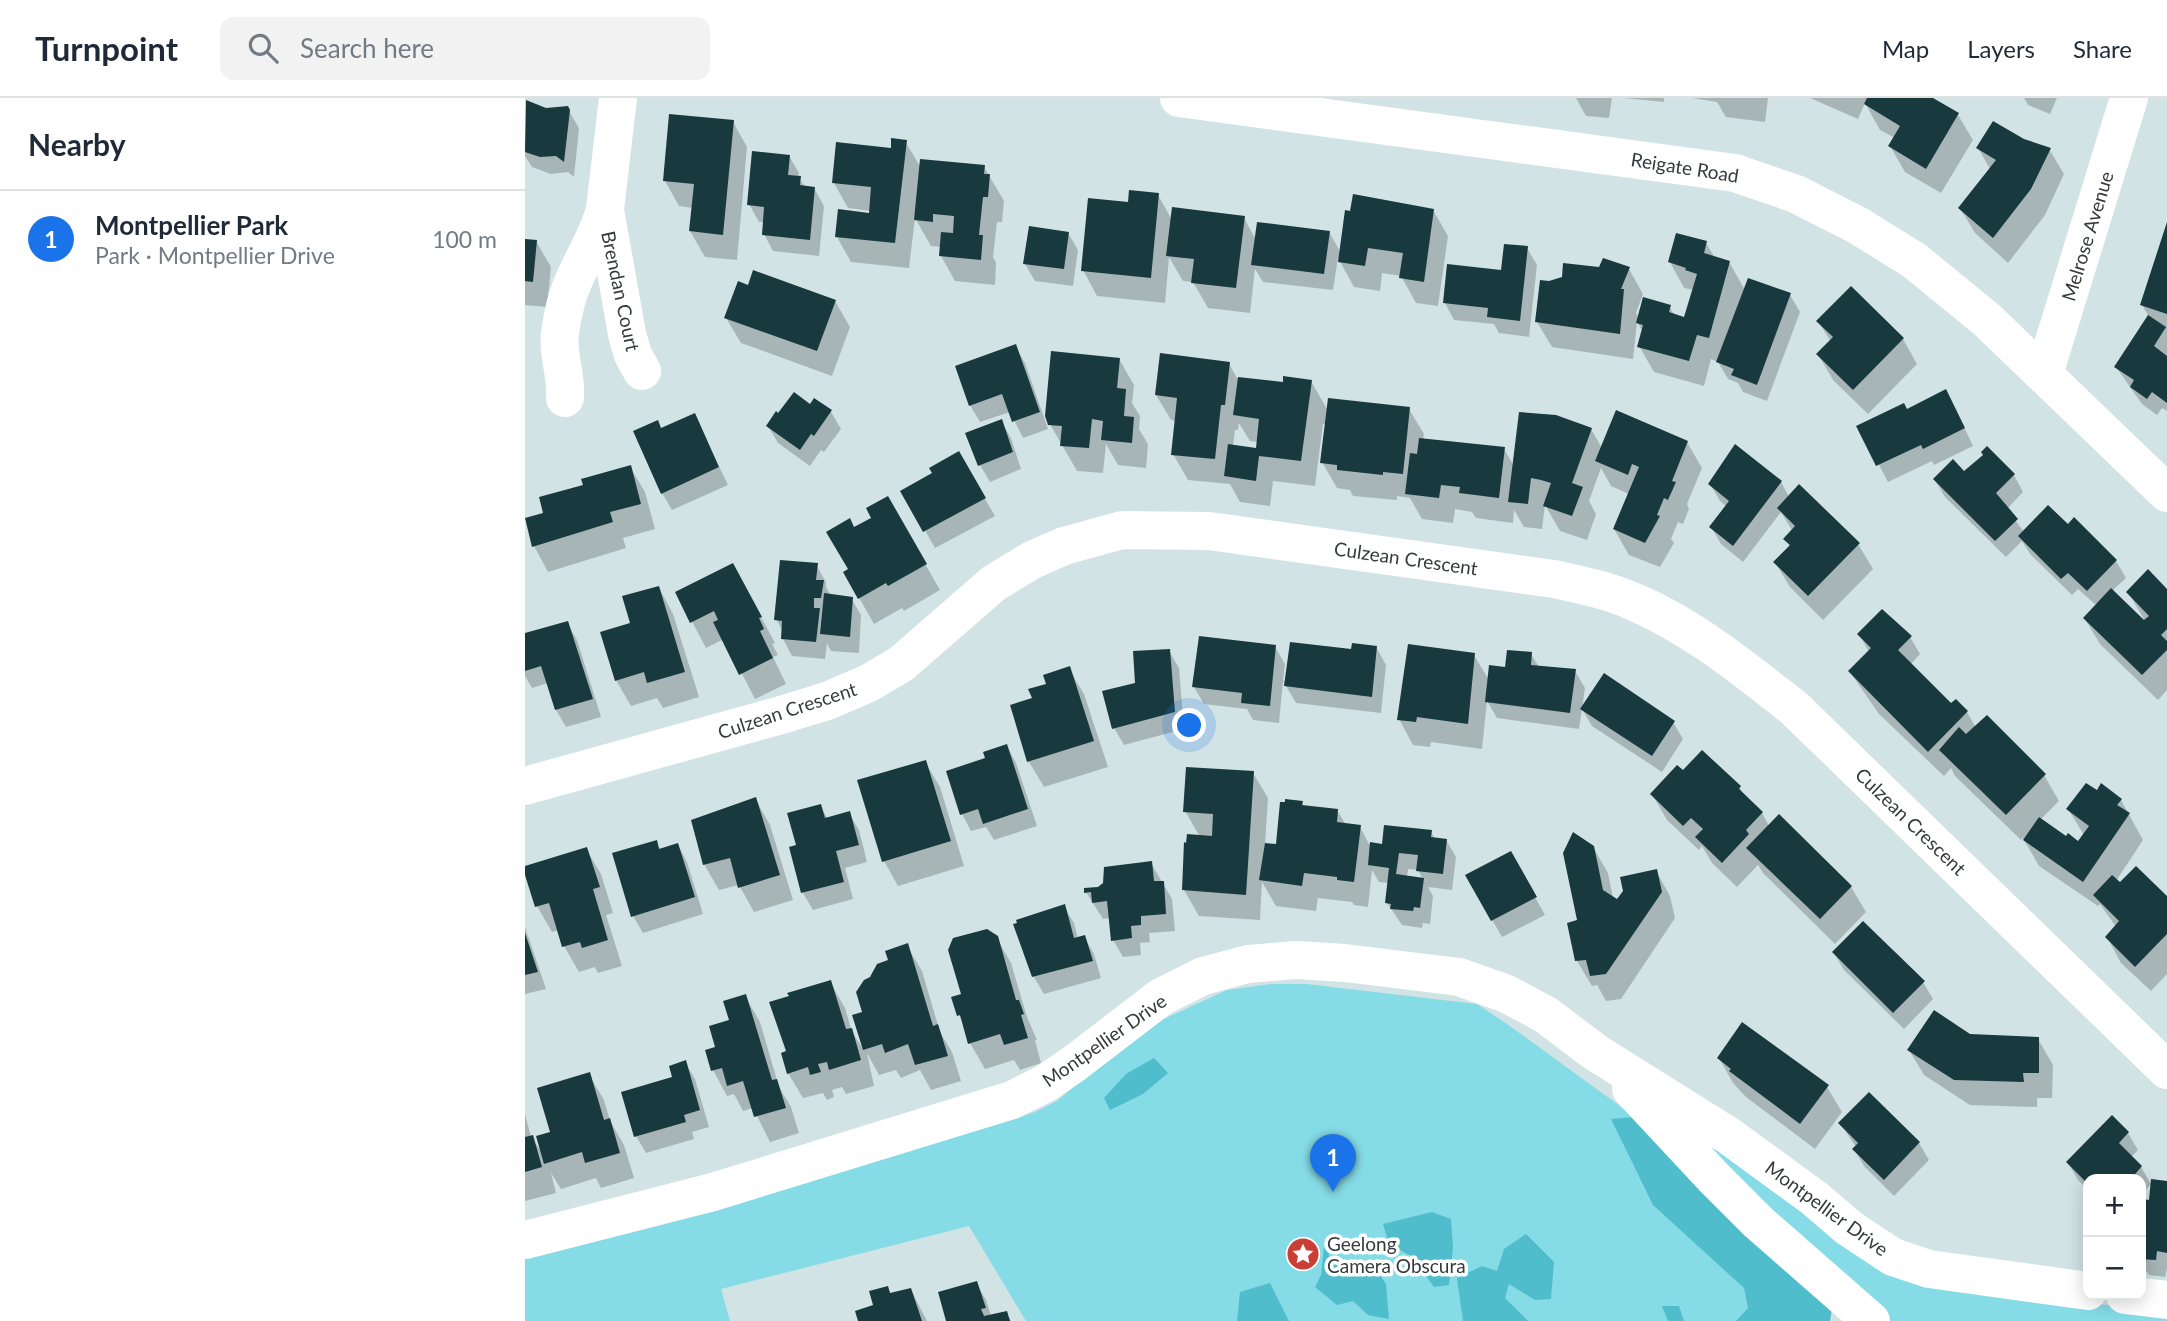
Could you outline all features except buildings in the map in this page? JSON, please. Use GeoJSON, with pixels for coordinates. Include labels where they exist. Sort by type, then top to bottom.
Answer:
{"type":"FeatureCollection","features":[{"type":"Feature","properties":{"kind":"street","name":"Brendan Court"},"geometry":{"type":"LineString","coordinates":[[565,398],[565,375],[559,345],[565,307],[569,292],[601,226],[618,98]]}},
{"type":"Feature","properties":{"kind":"street","name":"Reigate Road"},"geometry":{"type":"LineString","coordinates":[[1179,98],[1735,173],[1796,194],[1857,225],[1915,261],[1987,320],[2167,493]]}},
{"type":"Feature","properties":{"kind":"street","name":"Melrose Avenue"},"geometry":{"type":"LineString","coordinates":[[2044,374],[2130,98]]}},
{"type":"Feature","properties":{"kind":"street","name":"Brendan Court"},"geometry":{"type":"LineString","coordinates":[[605,209],[627,334],[633,355],[642,371]]}},
{"type":"Feature","properties":{"kind":"street","name":"Culzean Crescent"},"geometry":{"type":"LineString","coordinates":[[525,786],[781,715],[827,701],[869,683],[901,664],[994,583],[1032,560],[1064,546],[1122,530],[1209,531],[1555,579],[1620,596],[1665,617],[1744,669],[1794,708],[2167,1070]]}},
{"type":"Feature","properties":{"kind":"street","name":"Montpellier Drive"},"geometry":{"type":"LineString","coordinates":[[525,1240],[713,1192],[1013,1100],[1046,1083],[1161,998],[1203,976],[1248,964],[1296,960],[1345,962],[1459,977],[1507,994],[1546,1015],[1595,1052],[1729,1136],[1815,1198],[1849,1228],[1893,1257],[1929,1269],[2083,1290]]}},
{"type":"Feature","properties":{"kind":"street","name":"Montpellier Drive"},"geometry":{"type":"LineString","coordinates":[[1595,1052],[1758,1222],[1871,1321]]}},
{"type":"Feature","properties":{"kind":"street"},"geometry":{"type":"LineString","coordinates":[[2146,1298],[2167,1300]]}},
{"type":"Feature","properties":{"kind":"shaded area"},"geometry":{"type":"Polygon","coordinates":[[[1271,984],[1306,984],[1477,1004],[1635,1117],[1830,1321],[1026,1321],[969,1226],[721,1289],[730,1321],[525,1321],[525,1257],[1035,1112],[1057,1101],[1105,1059],[1153,1024],[1227,990],[1271,984]]]}},
{"type":"Feature","properties":{"kind":"shaded area"},"geometry":{"type":"Polygon","coordinates":[[[1154,1058],[1168,1073],[1143,1094],[1110,1110],[1104,1098],[1126,1074],[1154,1058]]]}},
{"type":"Feature","properties":{"kind":"shaded area"},"geometry":{"type":"Polygon","coordinates":[[[1635,1117],[1832,1309],[1830,1321],[1736,1321],[1748,1308],[1744,1288],[1653,1205],[1611,1119],[1635,1117]]]}},
{"type":"Feature","properties":{"kind":"shaded area"},"geometry":{"type":"Polygon","coordinates":[[[1682,1122],[1972,1287],[2167,1313],[2167,1321],[1890,1321],[1877,1315],[1682,1122]]]}},
{"type":"Feature","properties":{"kind":"shaded area"},"geometry":{"type":"Polygon","coordinates":[[[1432,1212],[1451,1219],[1453,1247],[1449,1285],[1434,1287],[1411,1256],[1389,1244],[1383,1224],[1432,1212]]]}},
{"type":"Feature","properties":{"kind":"shaded area"},"geometry":{"type":"Polygon","coordinates":[[[1526,1234],[1554,1262],[1551,1299],[1535,1300],[1509,1284],[1505,1298],[1528,1321],[1463,1321],[1457,1278],[1482,1266],[1497,1271],[1504,1249],[1526,1234]]]}},
{"type":"Feature","properties":{"kind":"shaded area"},"geometry":{"type":"Polygon","coordinates":[[[1324,1247],[1335,1265],[1370,1261],[1386,1284],[1389,1319],[1368,1315],[1353,1301],[1337,1305],[1315,1287],[1321,1275],[1324,1247]]]}},
{"type":"Feature","properties":{"kind":"shaded area"},"geometry":{"type":"Polygon","coordinates":[[[1270,1283],[1289,1321],[1237,1321],[1240,1292],[1270,1283]]]}},
{"type":"Feature","properties":{"kind":"shaded area"},"geometry":{"type":"Polygon","coordinates":[[[1662,1306],[1679,1306],[1684,1321],[1668,1321],[1662,1306]]]}},
{"type":"Feature","properties":{"kind":"place","name":"Montpellier Park"},"geometry":{"type":"Point","coordinates":[1333,1192]}},
{"type":"Feature","properties":{"kind":"place","name":"Geelong Camera Obscura"},"geometry":{"type":"Point","coordinates":[1303,1254]}}]}
